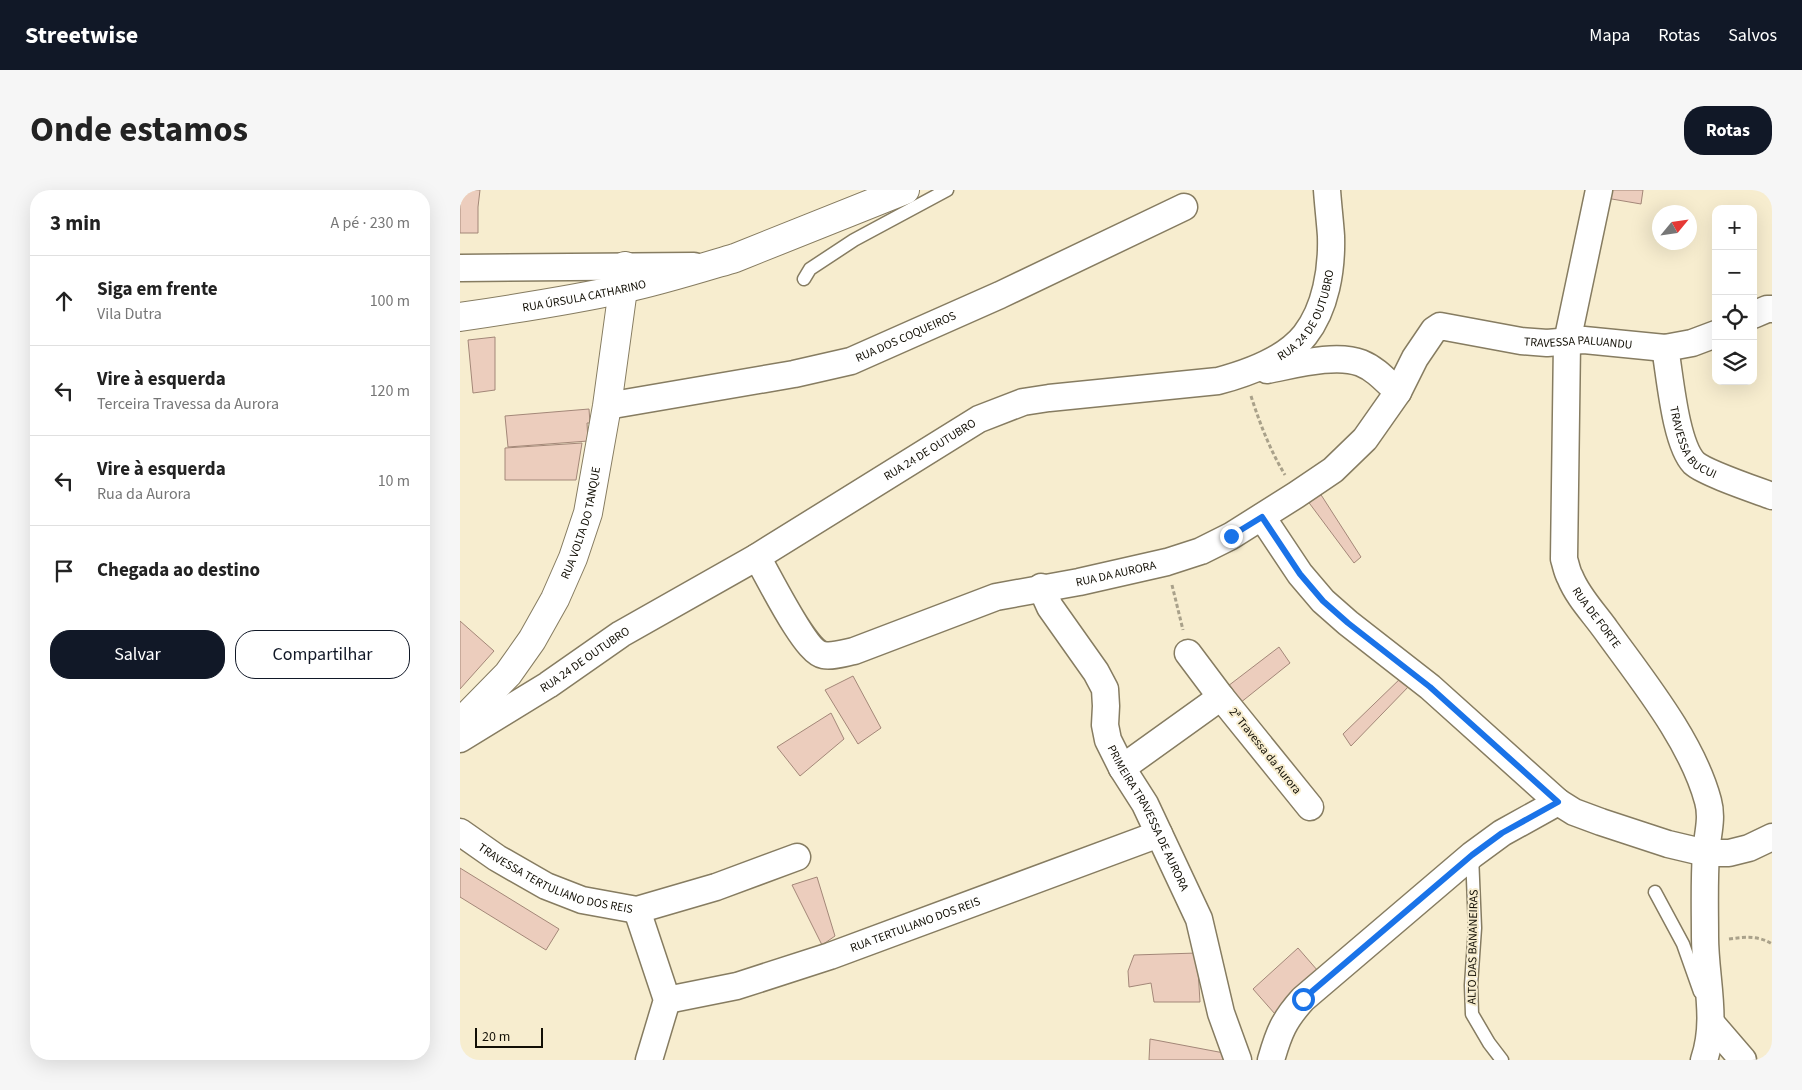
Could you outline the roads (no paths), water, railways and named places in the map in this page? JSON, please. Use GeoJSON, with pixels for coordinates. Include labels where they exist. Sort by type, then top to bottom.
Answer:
{"type":"FeatureCollection","features":[{"type":"Feature","properties":{"kind":"street","name":"RUA ÚRSULA CATHARINO"},"geometry":{"type":"LineString","coordinates":[[460,317],[539,305],[624,278],[707,266],[736,258],[905,190]]}},
{"type":"Feature","properties":{"kind":"street","name":"RUA 24 DE OUTUBRO"},"geometry":{"type":"LineString","coordinates":[[460,739],[548,685],[620,634],[757,557],[971,424],[1000,410],[1023,402],[1049,398],[1186,385],[1218,380],[1245,374],[1288,352],[1306,335],[1318,313],[1329,280],[1331,237],[1327,190]]}},
{"type":"Feature","properties":{"kind":"street","name":"RUA DE FORTE"},"geometry":{"type":"LineString","coordinates":[[1599,190],[1567,342],[1564,559],[1570,578],[1581,597],[1659,705],[1680,738],[1698,772],[1709,802],[1710,825],[1706,853],[1705,941],[1712,1024],[1709,1047],[1704,1060]]}},
{"type":"Feature","properties":{"kind":"street","name":"RUA DOS COQUEIROS"},"geometry":{"type":"LineString","coordinates":[[607,406],[794,374],[851,362],[1184,207]]}},
{"type":"Feature","properties":{"kind":"street","name":"RUA ÚRSULA CATHARINO"},"geometry":{"type":"LineString","coordinates":[[460,268],[624,278]]}},
{"type":"Feature","properties":{"kind":"street","name":"RUA VOLTA DO TANQUE"},"geometry":{"type":"LineString","coordinates":[[460,723],[508,674],[532,640],[555,600],[573,558],[588,513],[607,406],[624,278]]}},
{"type":"Feature","properties":{"kind":"street"},"geometry":{"type":"LineString","coordinates":[[1757,313],[1772,309]]}},
{"type":"Feature","properties":{"kind":"street","name":"TRAVESSA PALUANDU"},"geometry":{"type":"LineString","coordinates":[[1440,326],[1521,341],[1547,343],[1584,340],[1665,348],[1692,343],[1712,336]]}},
{"type":"Feature","properties":{"kind":"street","name":"RUA DA AURORA"},"geometry":{"type":"LineString","coordinates":[[757,557],[800,632],[811,647],[822,655],[834,655],[854,651],[996,597],[1041,587],[1079,582],[1167,562],[1201,551],[1231,536],[1262,517],[1333,470],[1365,439],[1398,392],[1415,358],[1434,330],[1440,326]]}},
{"type":"Feature","properties":{"kind":"street","name":"TRAVESSA BUCUI"},"geometry":{"type":"LineString","coordinates":[[1665,348],[1676,414],[1685,448],[1694,463],[1772,496]]}},
{"type":"Feature","properties":{"kind":"street"},"geometry":{"type":"LineString","coordinates":[[1245,374],[1304,363],[1341,359],[1360,362],[1377,372],[1398,392]]}},
{"type":"Feature","properties":{"kind":"street"},"geometry":{"type":"LineString","coordinates":[[1262,517],[1300,574],[1323,601],[1430,687],[1558,802],[1574,812],[1600,822],[1668,844],[1706,853],[1729,853],[1749,848],[1772,837]]}},
{"type":"Feature","properties":{"kind":"street","name":"PRIMEIRA TRAVESSA DE AURORA"},"geometry":{"type":"LineString","coordinates":[[1041,587],[1050,608],[1096,672],[1105,689],[1105,725],[1108,740],[1122,768],[1145,804],[1199,919],[1221,1013],[1238,1060]]}},
{"type":"Feature","properties":{"kind":"street"},"geometry":{"type":"LineString","coordinates":[[1188,654],[1221,697]]}},
{"type":"Feature","properties":{"kind":"street","name":"2ª Travessa da Aurora"},"geometry":{"type":"LineString","coordinates":[[1122,768],[1221,697],[1310,807]]}},
{"type":"Feature","properties":{"kind":"street"},"geometry":{"type":"LineString","coordinates":[[1271,1060],[1283,1024],[1303,999],[1472,855],[1502,833],[1558,802]]}},
{"type":"Feature","properties":{"kind":"street","name":"TRAVESSA TERTULIANO DOS REIS"},"geometry":{"type":"LineString","coordinates":[[460,832],[497,858],[546,886],[582,900],[637,910],[716,887],[797,857]]}},
{"type":"Feature","properties":{"kind":"street","name":"RUA TERTULIANO DOS REIS"},"geometry":{"type":"LineString","coordinates":[[667,1000],[737,986],[830,956],[1159,834]]}},
{"type":"Feature","properties":{"kind":"street"},"geometry":{"type":"LineString","coordinates":[[637,910],[667,1000],[649,1060]]}},
{"type":"Feature","properties":{"kind":"street"},"geometry":{"type":"LineString","coordinates":[[1712,1024],[1743,1060]]}},
{"type":"Feature","properties":{"kind":"lane"},"geometry":{"type":"LineString","coordinates":[[804,279],[810,269],[854,240],[947,190]]}},
{"type":"Feature","properties":{"kind":"lane","name":"ALTO DAS BANANEIRAS"},"geometry":{"type":"LineString","coordinates":[[1472,855],[1475,928],[1471,985],[1472,1014],[1489,1043],[1502,1060]]}},
{"type":"Feature","properties":{"kind":"lane"},"geometry":{"type":"LineString","coordinates":[[1655,892],[1683,944],[1712,1024]]}}]}
